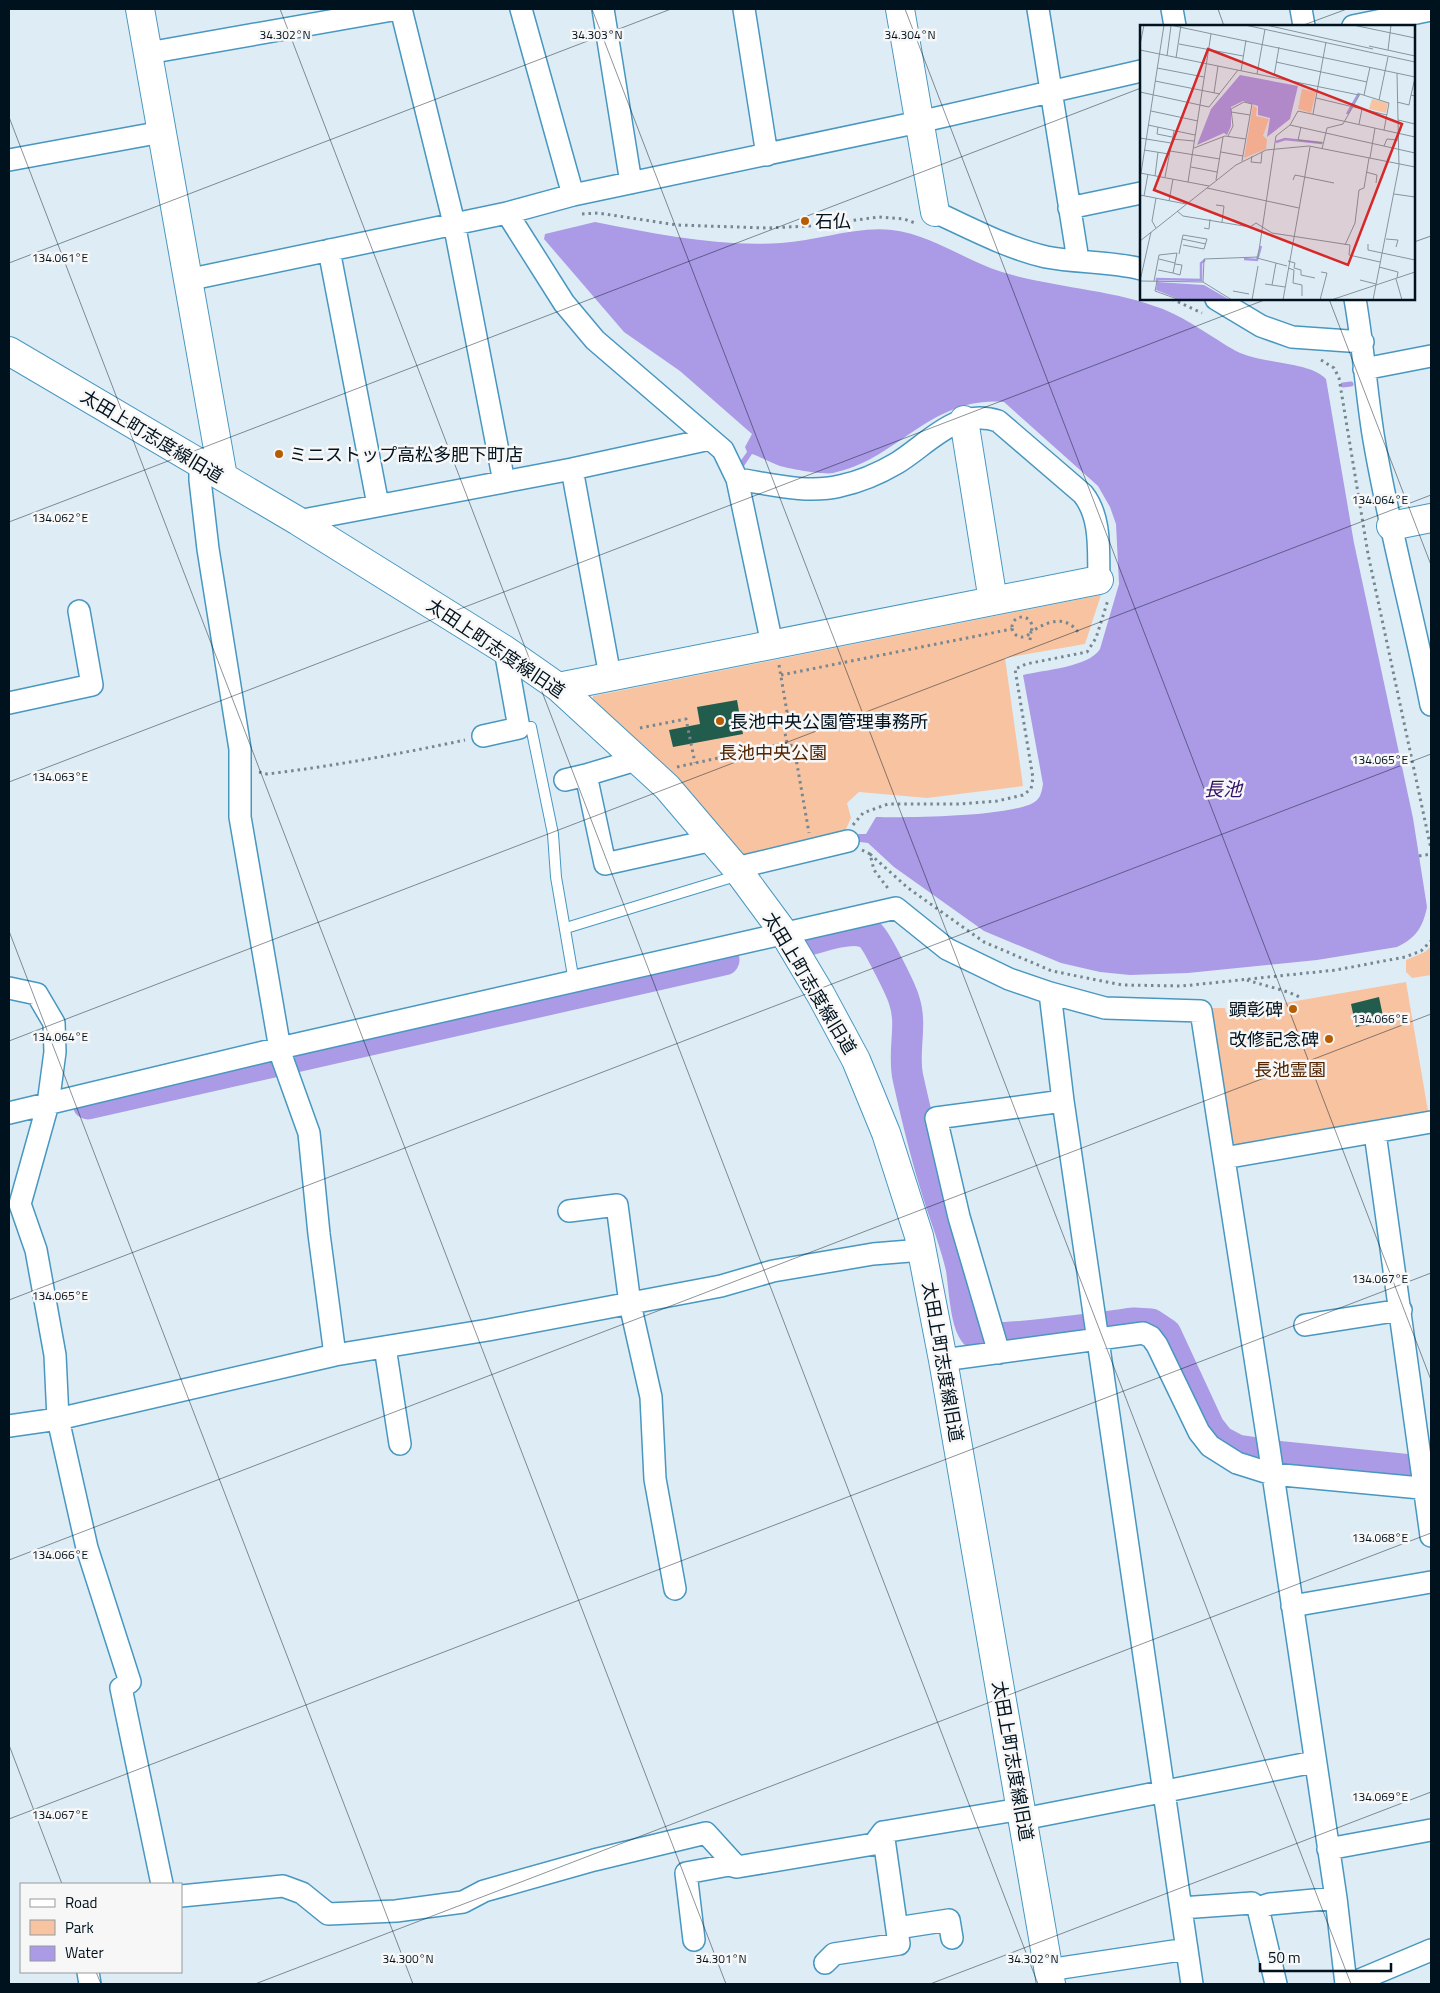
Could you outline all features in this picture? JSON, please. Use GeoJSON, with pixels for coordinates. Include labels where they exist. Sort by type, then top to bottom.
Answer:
{"type":"FeatureCollection","features":[{"type":"Feature","properties":{"kind":"street"},"geometry":{"type":"LineString","coordinates":[[140,9],[187,280],[211,471],[200,480],[208,549],[240,749],[240,817],[282,1057],[309,1134],[319,1234],[335,1355]]}},
{"type":"Feature","properties":{"kind":"street"},"geometry":{"type":"LineString","coordinates":[[148,53],[375,10],[400,9],[454,224],[504,482]]}},
{"type":"Feature","properties":{"kind":"street"},"geometry":{"type":"LineString","coordinates":[[521,9],[576,205]]}},
{"type":"Feature","properties":{"kind":"street"},"geometry":{"type":"LineString","coordinates":[[603,9],[631,184]]}},
{"type":"Feature","properties":{"kind":"street"},"geometry":{"type":"LineString","coordinates":[[744,9],[768,155]]}},
{"type":"Feature","properties":{"kind":"street"},"geometry":{"type":"LineString","coordinates":[[900,9],[919,122],[928,219],[1046,256],[1122,264],[1140,269]]}},
{"type":"Feature","properties":{"kind":"street"},"geometry":{"type":"LineString","coordinates":[[1038,9],[1078,260]]}},
{"type":"Feature","properties":{"kind":"street"},"geometry":{"type":"LineString","coordinates":[[1172,9],[1175,25]]}},
{"type":"Feature","properties":{"kind":"street"},"geometry":{"type":"LineString","coordinates":[[1301,9],[1304,25]]}},
{"type":"Feature","properties":{"kind":"street"},"geometry":{"type":"LineString","coordinates":[[1358,25],[1431,10]]}},
{"type":"Feature","properties":{"kind":"street"},"geometry":{"type":"LineString","coordinates":[[187,280],[454,224],[507,214],[576,205],[631,184],[919,122],[1140,71]]}},
{"type":"Feature","properties":{"kind":"street"},"geometry":{"type":"LineString","coordinates":[[9,160],[162,132]]}},
{"type":"Feature","properties":{"kind":"street"},"geometry":{"type":"LineString","coordinates":[[1069,208],[1140,193]]}},
{"type":"Feature","properties":{"kind":"street"},"geometry":{"type":"LineString","coordinates":[[507,214],[564,303],[595,340],[723,450],[737,479],[775,652]]}},
{"type":"Feature","properties":{"kind":"street"},"geometry":{"type":"LineString","coordinates":[[329,250],[378,505]]}},
{"type":"Feature","properties":{"kind":"street"},"geometry":{"type":"LineString","coordinates":[[1355,300],[1363,342],[1364,369],[1373,434],[1391,526],[1429,681],[1431,705]]}},
{"type":"Feature","properties":{"kind":"street"},"geometry":{"type":"LineString","coordinates":[[1209,306],[1292,337],[1363,342]]}},
{"type":"Feature","properties":{"kind":"street","name":"太田上町志度線旧道"},"geometry":{"type":"LineString","coordinates":[[9,351],[298,521],[506,650],[558,687],[623,744],[636,760],[667,787],[739,871],[784,933],[821,995],[856,1060],[886,1133],[922,1250],[943,1360],[1050,1977]]}},
{"type":"Feature","properties":{"kind":"street"},"geometry":{"type":"LineString","coordinates":[[1364,369],[1431,356]]}},
{"type":"Feature","properties":{"kind":"street"},"geometry":{"type":"LineString","coordinates":[[558,687],[610,676],[775,652],[993,601],[1104,587],[1097,526],[1091,504],[1083,494],[998,421],[985,417],[964,420],[942,430],[896,463],[865,478],[840,486],[822,489],[788,487],[737,479]]}},
{"type":"Feature","properties":{"kind":"street"},"geometry":{"type":"LineString","coordinates":[[964,420],[993,601]]}},
{"type":"Feature","properties":{"kind":"street"},"geometry":{"type":"LineString","coordinates":[[298,521],[572,469],[710,439]]}},
{"type":"Feature","properties":{"kind":"street"},"geometry":{"type":"LineString","coordinates":[[572,469],[610,676]]}},
{"type":"Feature","properties":{"kind":"street"},"geometry":{"type":"LineString","coordinates":[[1391,526],[1431,518]]}},
{"type":"Feature","properties":{"kind":"street"},"geometry":{"type":"LineString","coordinates":[[9,703],[92,684],[79,611]]}},
{"type":"Feature","properties":{"kind":"street"},"geometry":{"type":"LineString","coordinates":[[483,736],[519,728],[506,650]]}},
{"type":"Feature","properties":{"kind":"street"},"geometry":{"type":"LineString","coordinates":[[565,780],[636,760]]}},
{"type":"Feature","properties":{"kind":"street"},"geometry":{"type":"LineString","coordinates":[[586,775],[608,872],[713,840]]}},
{"type":"Feature","properties":{"kind":"street"},"geometry":{"type":"LineString","coordinates":[[739,871],[812,849],[848,841]]}},
{"type":"Feature","properties":{"kind":"street"},"geometry":{"type":"LineString","coordinates":[[9,1113],[282,1057],[574,982],[896,908],[947,949],[1009,979],[1050,994],[1105,1008],[1201,1011],[1348,1984],[1431,1950]]}},
{"type":"Feature","properties":{"kind":"street"},"geometry":{"type":"LineString","coordinates":[[9,988],[36,994],[54,1023],[55,1052],[48,1104],[20,1204],[36,1250],[55,1354],[58,1419],[87,1548],[130,1682],[121,1688],[162,1883]]}},
{"type":"Feature","properties":{"kind":"street"},"geometry":{"type":"LineString","coordinates":[[1050,994],[1063,1101],[1192,1984]]}},
{"type":"Feature","properties":{"kind":"street"},"geometry":{"type":"LineString","coordinates":[[996,1343],[958,1217],[936,1118],[1063,1101]]}},
{"type":"Feature","properties":{"kind":"street"},"geometry":{"type":"LineString","coordinates":[[1224,1158],[1431,1122]]}},
{"type":"Feature","properties":{"kind":"street"},"geometry":{"type":"LineString","coordinates":[[1375,1133],[1425,1479],[1431,1536]]}},
{"type":"Feature","properties":{"kind":"street"},"geometry":{"type":"LineString","coordinates":[[569,1211],[617,1205],[630,1304],[651,1397],[655,1480],[675,1588]]}},
{"type":"Feature","properties":{"kind":"street"},"geometry":{"type":"LineString","coordinates":[[9,1426],[58,1419],[335,1355],[630,1304],[721,1286],[773,1271],[873,1254],[922,1250]]}},
{"type":"Feature","properties":{"kind":"street"},"geometry":{"type":"LineString","coordinates":[[1305,1325],[1401,1310]]}},
{"type":"Feature","properties":{"kind":"street"},"geometry":{"type":"LineString","coordinates":[[943,1360],[996,1343],[1097,1330],[1143,1333],[1157,1345],[1199,1432],[1210,1446],[1237,1463],[1270,1461],[1425,1479]]}},
{"type":"Feature","properties":{"kind":"street"},"geometry":{"type":"LineString","coordinates":[[385,1347],[400,1444]]}},
{"type":"Feature","properties":{"kind":"street"},"geometry":{"type":"LineString","coordinates":[[1292,1606],[1431,1582]]}},
{"type":"Feature","properties":{"kind":"street"},"geometry":{"type":"LineString","coordinates":[[694,1940],[686,1873],[729,1865],[738,1867],[874,1844],[883,1832],[1022,1814],[1165,1791],[1314,1762]]}},
{"type":"Feature","properties":{"kind":"street"},"geometry":{"type":"LineString","coordinates":[[1328,1849],[1431,1830]]}},
{"type":"Feature","properties":{"kind":"street"},"geometry":{"type":"LineString","coordinates":[[825,1963],[834,1954],[899,1944],[883,1832]]}},
{"type":"Feature","properties":{"kind":"street"},"geometry":{"type":"LineString","coordinates":[[182,1896],[283,1886],[302,1893],[328,1914],[396,1911],[463,1902],[494,1888],[594,1860],[706,1833],[738,1867]]}},
{"type":"Feature","properties":{"kind":"street"},"geometry":{"type":"LineString","coordinates":[[1258,1908],[1270,1904],[1336,1898]]}},
{"type":"Feature","properties":{"kind":"street"},"geometry":{"type":"LineString","coordinates":[[1181,1908],[1252,1903],[1258,1908],[1276,1984]]}},
{"type":"Feature","properties":{"kind":"street"},"geometry":{"type":"LineString","coordinates":[[897,1928],[949,1920],[952,1938]]}},
{"type":"Feature","properties":{"kind":"street"},"geometry":{"type":"LineString","coordinates":[[1050,1977],[1187,1949]]}},
{"type":"Feature","properties":{"kind":"lane"},"geometry":{"type":"LineString","coordinates":[[519,728],[531,727],[553,834],[556,877],[574,982]]}},
{"type":"Feature","properties":{"kind":"lane"},"geometry":{"type":"LineString","coordinates":[[566,928],[739,871]]}},
{"type":"Feature","properties":{"kind":"path"},"geometry":{"type":"LineString","coordinates":[[576,205],[598,213],[677,225],[697,226],[766,228],[810,226],[879,217],[928,219]]}},
{"type":"Feature","properties":{"kind":"path"},"geometry":{"type":"LineString","coordinates":[[1177,300],[1209,306]]}},
{"type":"Feature","properties":{"kind":"path"},"geometry":{"type":"LineString","coordinates":[[1315,358],[1324,360],[1334,368],[1339,378],[1368,554],[1431,849]]}},
{"type":"Feature","properties":{"kind":"path"},"geometry":{"type":"LineString","coordinates":[[1104,587],[1096,638],[1087,652],[1026,664],[1015,669],[1033,778],[1031,789],[1023,795],[997,801],[958,804],[888,804],[873,808],[856,819],[850,829],[848,841],[870,854],[908,888],[984,942],[1052,971],[1122,984],[1182,986],[1336,970],[1405,957],[1421,951],[1431,940]]}},
{"type":"Feature","properties":{"kind":"path"},"geometry":{"type":"LineString","coordinates":[[1030,640],[1031,632],[1032,623],[1024,617],[1013,622],[1012,629],[1015,634],[1022,637],[1031,632],[1051,621],[1065,622],[1073,626],[1078,632]]}},
{"type":"Feature","properties":{"kind":"path"},"geometry":{"type":"LineString","coordinates":[[781,675],[1012,629]]}},
{"type":"Feature","properties":{"kind":"path"},"geometry":{"type":"LineString","coordinates":[[775,652],[787,712],[782,718],[787,743]]}},
{"type":"Feature","properties":{"kind":"path"},"geometry":{"type":"LineString","coordinates":[[640,728],[686,719],[695,763]]}},
{"type":"Feature","properties":{"kind":"path"},"geometry":{"type":"LineString","coordinates":[[239,768],[266,774],[321,767],[379,758],[483,736]]}},
{"type":"Feature","properties":{"kind":"path"},"geometry":{"type":"LineString","coordinates":[[676,767],[787,743],[794,746],[812,849]]}},
{"type":"Feature","properties":{"kind":"path"},"geometry":{"type":"LineString","coordinates":[[870,854],[874,870],[891,893],[896,908]]}},
{"type":"Feature","properties":{"kind":"path"},"geometry":{"type":"LineString","coordinates":[[1419,856],[1431,854]]}},
{"type":"Feature","properties":{"kind":"path"},"geometry":{"type":"LineString","coordinates":[[1245,979],[1271,989],[1295,994],[1302,999]]}},
{"type":"Feature","properties":{"kind":"green space","name":"長池中央公園"},"geometry":{"type":"Polygon","coordinates":[[[1101,595],[1085,644],[1005,658],[1023,786],[927,798],[859,792],[847,803],[851,818],[842,838],[747,860],[593,701],[593,696],[1101,595]]]}},
{"type":"Feature","properties":{"kind":"green space"},"geometry":{"type":"Polygon","coordinates":[[[1431,946],[1431,975],[1412,978],[1406,972],[1406,960],[1425,952],[1431,946]]]}},
{"type":"Feature","properties":{"kind":"green space","name":"長池霊園"},"geometry":{"type":"Polygon","coordinates":[[[1406,982],[1428,1111],[1239,1148],[1230,1140],[1212,1008],[1225,1008],[1226,1013],[1406,982]]]}},
{"type":"Feature","properties":{"kind":"water","name":"長池"},"geometry":{"type":"Polygon","coordinates":[[[595,222],[687,238],[757,244],[795,242],[864,230],[878,229],[907,233],[934,242],[1002,272],[1042,282],[1144,302],[1173,313],[1236,351],[1258,358],[1309,369],[1319,373],[1326,379],[1354,543],[1413,818],[1427,907],[1421,926],[1414,936],[1397,947],[1317,960],[1188,973],[1130,975],[1100,972],[1061,963],[984,931],[894,867],[868,843],[860,842],[858,834],[866,834],[876,817],[934,817],[984,813],[1025,806],[1038,799],[1043,784],[1023,675],[1076,664],[1094,655],[1100,649],[1119,584],[1116,524],[1110,507],[1098,486],[1004,402],[978,403],[955,409],[915,430],[877,456],[856,466],[833,473],[785,467],[752,454],[744,466],[739,463],[747,452],[745,447],[752,434],[680,371],[624,332],[544,239],[545,234],[595,222]]]}},
{"type":"Feature","properties":{"kind":"building","name":"長池中央公園管理事務所"},"geometry":{"type":"Polygon","coordinates":[[[737,700],[743,734],[673,747],[669,730],[700,724],[697,707],[737,700]]]}},
{"type":"Feature","properties":{"kind":"building"},"geometry":{"type":"Polygon","coordinates":[[[1379,997],[1384,1021],[1356,1027],[1351,1004],[1379,997]]]}},
{"type":"Feature","properties":{"kind":"waterway"},"geometry":{"type":"LineString","coordinates":[[1343,385],[1351,384]]}},
{"type":"Feature","properties":{"kind":"waterway"},"geometry":{"type":"LineString","coordinates":[[805,941],[839,932],[865,932],[874,940],[898,986],[907,1009],[906,1068],[911,1092],[932,1174],[959,1257],[967,1314],[973,1331],[977,1335],[987,1337],[1027,1336],[1134,1323],[1151,1324],[1166,1334],[1209,1427],[1220,1441],[1237,1450],[1284,1457],[1431,1472]]}},
{"type":"Feature","properties":{"kind":"waterway"},"geometry":{"type":"LineString","coordinates":[[88,1104],[724,960]]}},
{"type":"Feature","properties":{"kind":"place","name":"石仏"},"geometry":{"type":"Point","coordinates":[805,221]}},
{"type":"Feature","properties":{"kind":"place","name":"ミニストップ高松多肥下町店"},"geometry":{"type":"Point","coordinates":[279,454]}},
{"type":"Feature","properties":{"kind":"place","name":"長池中央公園管理事務所"},"geometry":{"type":"Point","coordinates":[720,721]}},
{"type":"Feature","properties":{"kind":"place","name":"顕彰碑"},"geometry":{"type":"Point","coordinates":[1293,1009]}},
{"type":"Feature","properties":{"kind":"place","name":"改修記念碑"},"geometry":{"type":"Point","coordinates":[1329,1039]}}]}
